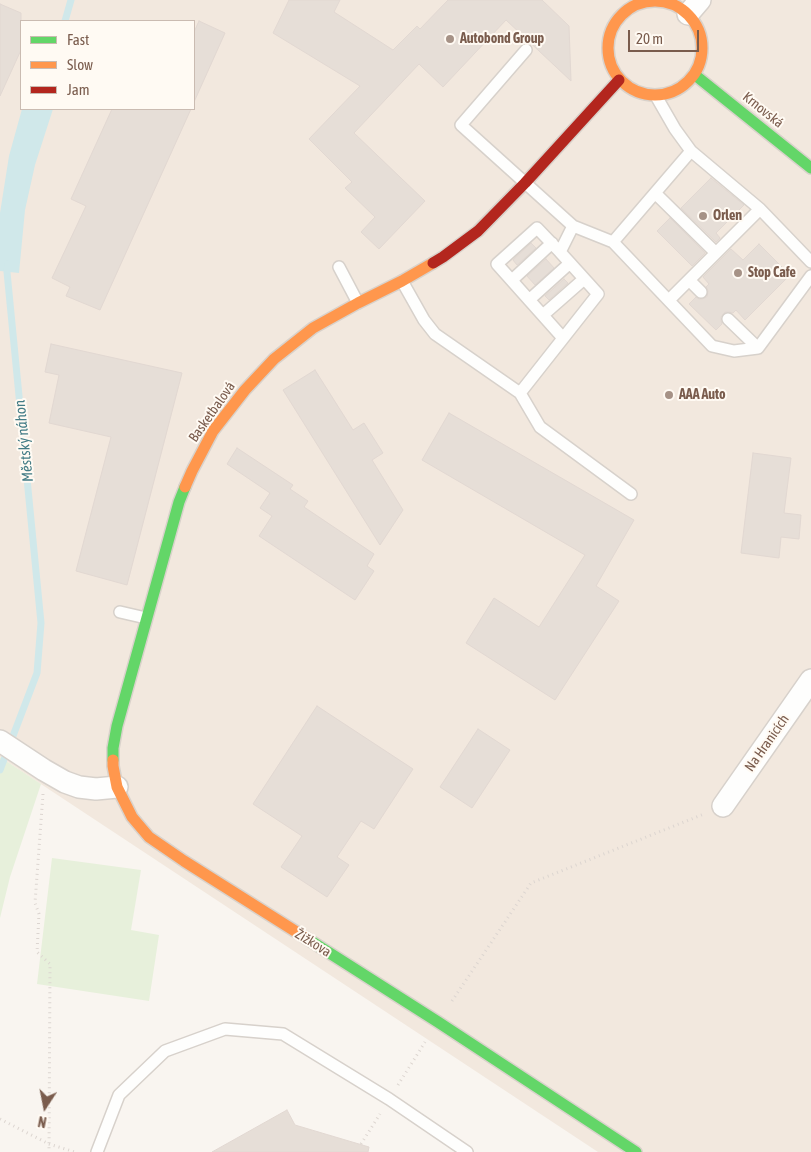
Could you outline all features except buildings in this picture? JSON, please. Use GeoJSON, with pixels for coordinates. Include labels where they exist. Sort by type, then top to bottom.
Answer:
{"type":"FeatureCollection","features":[{"type":"Feature","properties":{"kind":"street"},"geometry":{"type":"LineString","coordinates":[[644,2],[668,2],[694,7],[703,43],[702,59],[695,74],[687,84],[678,90],[656,96],[636,92],[620,80],[608,58],[610,33],[621,9],[644,2]]}},
{"type":"Feature","properties":{"kind":"street","name":"Krnovská"},"geometry":{"type":"LineString","coordinates":[[695,74],[811,168]]}},
{"type":"Feature","properties":{"kind":"street","name":"Basketbalová"},"geometry":{"type":"LineString","coordinates":[[117,787],[113,766],[113,748],[117,726],[146,618],[179,502],[192,471],[213,431],[244,390],[274,359],[314,328],[443,257],[478,231],[620,80]]}},
{"type":"Feature","properties":{"kind":"street","name":"Na Hranicích"},"geometry":{"type":"LineString","coordinates":[[723,806],[811,680]]}},
{"type":"Feature","properties":{"kind":"street"},"geometry":{"type":"LineString","coordinates":[[0,741],[64,782],[79,787],[96,789],[117,787]]}},
{"type":"Feature","properties":{"kind":"street","name":"Žižkova"},"geometry":{"type":"LineString","coordinates":[[117,787],[132,817],[149,837],[438,1022],[636,1152]]}},
{"type":"Feature","properties":{"kind":"lane"},"geometry":{"type":"LineString","coordinates":[[526,50],[461,125],[573,226],[613,242],[712,346],[734,351],[758,348],[811,276]]}},
{"type":"Feature","properties":{"kind":"lane"},"geometry":{"type":"LineString","coordinates":[[656,96],[691,151],[760,209],[811,262]]}},
{"type":"Feature","properties":{"kind":"lane"},"geometry":{"type":"LineString","coordinates":[[613,242],[691,151]]}},
{"type":"Feature","properties":{"kind":"lane"},"geometry":{"type":"LineString","coordinates":[[655,193],[716,253]]}},
{"type":"Feature","properties":{"kind":"lane"},"geometry":{"type":"LineString","coordinates":[[669,300],[760,209]]}},
{"type":"Feature","properties":{"kind":"lane"},"geometry":{"type":"LineString","coordinates":[[560,252],[573,226]]}},
{"type":"Feature","properties":{"kind":"lane"},"geometry":{"type":"LineString","coordinates":[[520,393],[564,338],[598,294],[537,228],[497,264],[564,338]]}},
{"type":"Feature","properties":{"kind":"lane"},"geometry":{"type":"LineString","coordinates":[[512,280],[552,243]]}},
{"type":"Feature","properties":{"kind":"lane"},"geometry":{"type":"LineString","coordinates":[[529,300],[570,263]]}},
{"type":"Feature","properties":{"kind":"lane"},"geometry":{"type":"LineString","coordinates":[[339,267],[358,303]]}},
{"type":"Feature","properties":{"kind":"lane"},"geometry":{"type":"LineString","coordinates":[[543,315],[584,279]]}},
{"type":"Feature","properties":{"kind":"lane"},"geometry":{"type":"LineString","coordinates":[[689,280],[701,292]]}},
{"type":"Feature","properties":{"kind":"lane"},"geometry":{"type":"LineString","coordinates":[[402,281],[424,320],[435,334],[520,393],[540,427],[631,494]]}},
{"type":"Feature","properties":{"kind":"lane"},"geometry":{"type":"LineString","coordinates":[[728,318],[758,348]]}},
{"type":"Feature","properties":{"kind":"lane"},"geometry":{"type":"LineString","coordinates":[[120,612],[146,618]]}},
{"type":"Feature","properties":{"kind":"lane"},"geometry":{"type":"LineString","coordinates":[[97,1152],[119,1095],[132,1082],[165,1051],[225,1030],[283,1034],[389,1099],[467,1152]]}},
{"type":"Feature","properties":{"kind":"path"},"geometry":{"type":"LineString","coordinates":[[44,770],[35,903],[39,914],[37,952],[50,964],[49,1152]]}},
{"type":"Feature","properties":{"kind":"path"},"geometry":{"type":"LineString","coordinates":[[361,1144],[438,1022],[531,883],[723,806]]}},
{"type":"Feature","properties":{"kind":"path"},"geometry":{"type":"LineString","coordinates":[[0,1119],[50,1144],[75,1152]]}},
{"type":"Feature","properties":{"kind":"shaded area"},"geometry":{"type":"Polygon","coordinates":[[[0,0],[811,0],[811,1152],[598,1152],[0,757],[0,0]]]}},
{"type":"Feature","properties":{"kind":"green space"},"geometry":{"type":"Polygon","coordinates":[[[0,757],[41,784],[10,877],[0,918],[0,757]]]}},
{"type":"Feature","properties":{"kind":"green space"},"geometry":{"type":"Polygon","coordinates":[[[52,858],[141,870],[131,930],[159,935],[149,1001],[37,984],[52,858]]]}},
{"type":"Feature","properties":{"kind":"water"},"geometry":{"type":"Polygon","coordinates":[[[22,110],[53,110],[35,165],[25,210],[19,273],[0,271],[0,213],[9,156],[22,110]]]}},
{"type":"Feature","properties":{"kind":"waterway","name":"Městský náhon"},"geometry":{"type":"LineString","coordinates":[[65,20],[71,0]]}},
{"type":"Feature","properties":{"kind":"waterway","name":"Městský náhon"},"geometry":{"type":"LineString","coordinates":[[0,770],[37,673],[41,623],[7,272],[8,264]]}},
{"type":"Feature","properties":{"kind":"traffic: fast"},"geometry":{"type":"LineString","coordinates":[[695,75],[811,168]]}},
{"type":"Feature","properties":{"kind":"traffic: fast"},"geometry":{"type":"LineString","coordinates":[[113,760],[117,726],[179,502],[185,487]]}},
{"type":"Feature","properties":{"kind":"traffic: fast"},"geometry":{"type":"LineString","coordinates":[[306,938],[636,1152]]}},
{"type":"Feature","properties":{"kind":"traffic: slow"},"geometry":{"type":"LineString","coordinates":[[655,1],[673,4],[688,15],[699,30],[702,48],[699,66],[688,81],[673,92],[655,95],[637,92],[622,81],[611,66],[608,48],[611,30],[622,15],[637,4],[655,1]]}},
{"type":"Feature","properties":{"kind":"traffic: slow"},"geometry":{"type":"LineString","coordinates":[[185,487],[213,431],[245,390],[274,359],[313,328],[433,263]]}},
{"type":"Feature","properties":{"kind":"traffic: slow"},"geometry":{"type":"LineString","coordinates":[[113,760],[117,787],[132,817],[149,837],[306,938]]}},
{"type":"Feature","properties":{"kind":"traffic: jam"},"geometry":{"type":"LineString","coordinates":[[433,263],[478,231],[525,183],[619,80]]}},
{"type":"Feature","properties":{"kind":"place","name":"Autobond Group"},"geometry":{"type":"Point","coordinates":[450,39]}},
{"type":"Feature","properties":{"kind":"place","name":"Orlen"},"geometry":{"type":"Point","coordinates":[703,216]}},
{"type":"Feature","properties":{"kind":"place","name":"Stop Cafe"},"geometry":{"type":"Point","coordinates":[738,273]}},
{"type":"Feature","properties":{"kind":"place","name":"AAA Auto"},"geometry":{"type":"Point","coordinates":[669,395]}}]}
